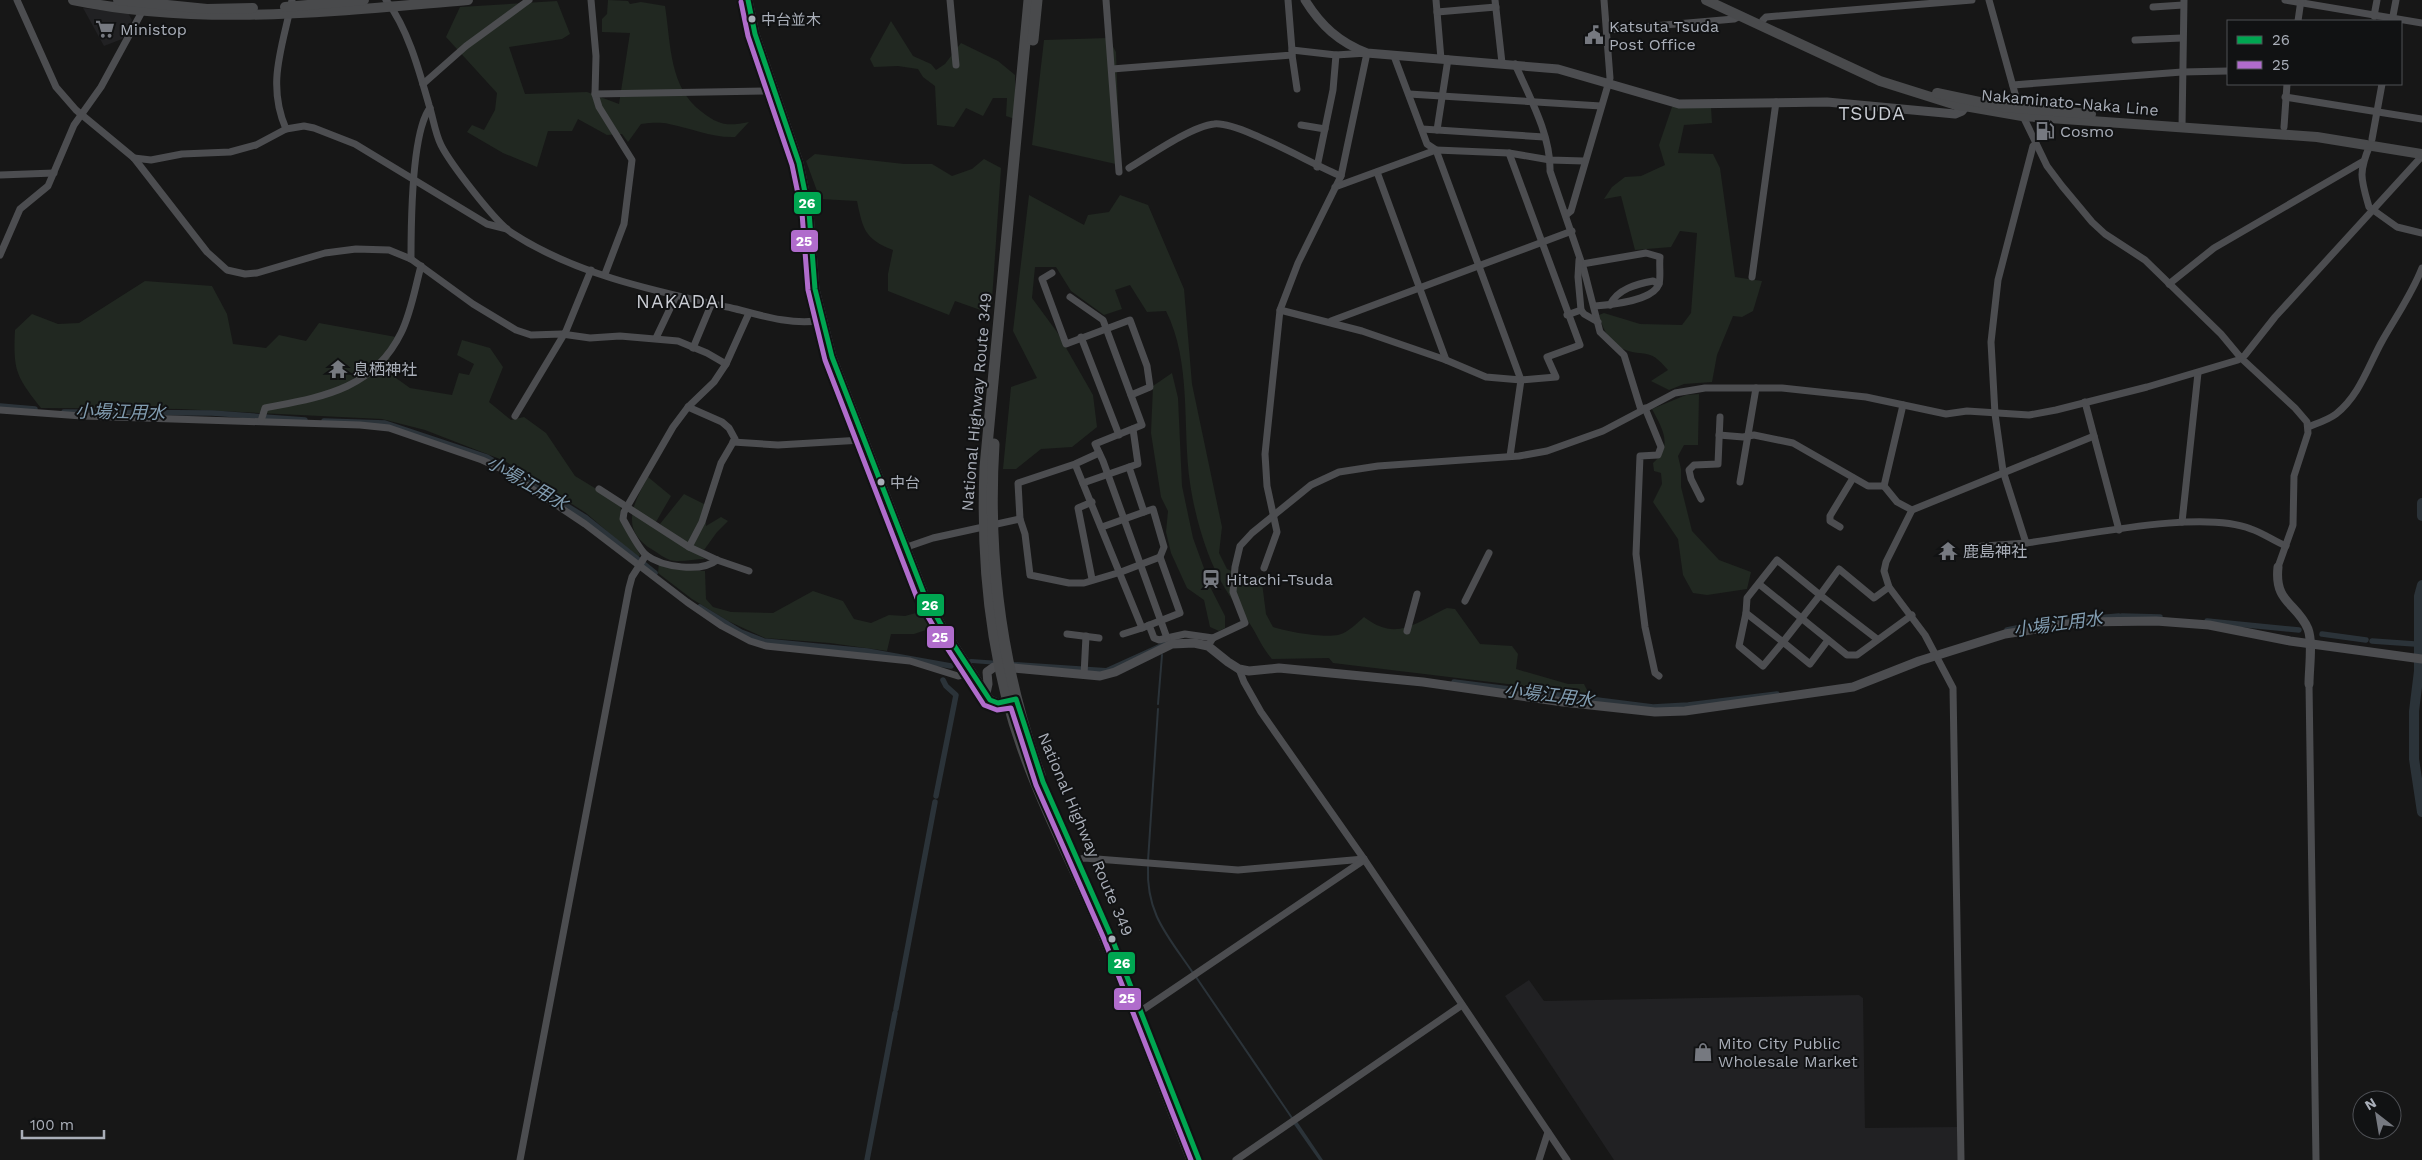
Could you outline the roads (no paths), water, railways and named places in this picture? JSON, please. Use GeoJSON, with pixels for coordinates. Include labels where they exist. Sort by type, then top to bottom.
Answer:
{"type":"FeatureCollection","features":[{"type":"Feature","properties":{"kind":"highway","name":"National Highway Route 349"},"geometry":{"type":"LineString","coordinates":[[1018,162],[1029,0]]}},
{"type":"Feature","properties":{"kind":"highway","name":"National Highway Route 349"},"geometry":{"type":"LineString","coordinates":[[1037,0],[985,467],[991,621],[1036,785],[1074,860],[1199,1160]]}},
{"type":"Feature","properties":{"kind":"highway","name":"National Highway Route 349"},"geometry":{"type":"LineString","coordinates":[[1138,1013],[1192,1160]]}},
{"type":"Feature","properties":{"kind":"main road"},"geometry":{"type":"LineString","coordinates":[[73,0],[207,9],[468,0]]}},
{"type":"Feature","properties":{"kind":"main road"},"geometry":{"type":"LineString","coordinates":[[118,0],[145,5]]}},
{"type":"Feature","properties":{"kind":"main road"},"geometry":{"type":"LineString","coordinates":[[291,6],[364,0]]}},
{"type":"Feature","properties":{"kind":"main road","name":"Nakaminato-Naka Line"},"geometry":{"type":"LineString","coordinates":[[1706,0],[1880,81],[1965,107],[2182,124],[2422,148]]}},
{"type":"Feature","properties":{"kind":"main road","name":"Nakaminato-Naka Line"},"geometry":{"type":"LineString","coordinates":[[1721,0],[1899,81],[1966,100],[2021,112]]}},
{"type":"Feature","properties":{"kind":"main road","name":"Nakaminato-Naka Line"},"geometry":{"type":"LineString","coordinates":[[2182,124],[2284,128],[2371,142],[2422,155]]}},
{"type":"Feature","properties":{"kind":"street"},"geometry":{"type":"LineString","coordinates":[[17,0],[56,87],[81,114],[134,158],[207,252],[227,270],[244,274],[257,273],[325,253],[356,249],[389,250],[411,259],[473,304],[516,330],[540,336],[562,334],[590,338],[620,336],[678,341],[726,364]]}},
{"type":"Feature","properties":{"kind":"street"},"geometry":{"type":"LineString","coordinates":[[423,84],[466,46],[528,0]]}},
{"type":"Feature","properties":{"kind":"street"},"geometry":{"type":"LineString","coordinates":[[591,0],[596,56],[595,94],[599,107],[632,160],[624,224],[605,274]]}},
{"type":"Feature","properties":{"kind":"street"},"geometry":{"type":"LineString","coordinates":[[748,0],[756,34],[799,163],[805,189],[815,289],[822,320],[832,357],[862,440],[904,548],[933,611],[986,693],[994,702],[1012,700]]}},
{"type":"Feature","properties":{"kind":"street"},"geometry":{"type":"LineString","coordinates":[[950,0],[956,65]]}},
{"type":"Feature","properties":{"kind":"street"},"geometry":{"type":"LineString","coordinates":[[1106,0],[1118,172]]}},
{"type":"Feature","properties":{"kind":"street"},"geometry":{"type":"LineString","coordinates":[[1288,0],[1297,89]]}},
{"type":"Feature","properties":{"kind":"street"},"geometry":{"type":"LineString","coordinates":[[1305,0],[1318,19],[1335,37],[1347,45],[1367,53]]}},
{"type":"Feature","properties":{"kind":"street"},"geometry":{"type":"LineString","coordinates":[[1436,0],[1445,59],[1437,130]]}},
{"type":"Feature","properties":{"kind":"street"},"geometry":{"type":"LineString","coordinates":[[1566,215],[1571,211],[1584,161],[1610,78],[1604,0]]}},
{"type":"Feature","properties":{"kind":"street"},"geometry":{"type":"LineString","coordinates":[[1763,20],[1766,17],[1972,0]]}},
{"type":"Feature","properties":{"kind":"street"},"geometry":{"type":"LineString","coordinates":[[1989,0],[2021,112],[2047,166],[2092,222],[2105,234],[2145,260],[2307,422],[2308,427],[2294,476],[2294,517],[2278,567],[2277,576],[2280,592],[2307,628],[2309,644],[2316,1160]]}},
{"type":"Feature","properties":{"kind":"street"},"geometry":{"type":"LineString","coordinates":[[2285,0],[2299,1],[2392,20],[2396,0]]}},
{"type":"Feature","properties":{"kind":"street"},"geometry":{"type":"LineString","coordinates":[[2374,16],[2377,0]]}},
{"type":"Feature","properties":{"kind":"street"},"geometry":{"type":"LineString","coordinates":[[2298,20],[2299,1]]}},
{"type":"Feature","properties":{"kind":"street"},"geometry":{"type":"LineString","coordinates":[[2153,7],[2184,2],[2182,124]]}},
{"type":"Feature","properties":{"kind":"street"},"geometry":{"type":"LineString","coordinates":[[388,3],[406,35],[423,84],[440,144],[473,189],[507,229]]}},
{"type":"Feature","properties":{"kind":"street"},"geometry":{"type":"LineString","coordinates":[[1437,12],[1496,4],[1502,63]]}},
{"type":"Feature","properties":{"kind":"street"},"geometry":{"type":"LineString","coordinates":[[0,255],[20,209],[46,189],[81,114],[101,87],[123,51],[145,5]]}},
{"type":"Feature","properties":{"kind":"street"},"geometry":{"type":"LineString","coordinates":[[286,129],[278,111],[276,81],[279,55],[291,6]]}},
{"type":"Feature","properties":{"kind":"street"},"geometry":{"type":"LineString","coordinates":[[1606,30],[1734,20],[1740,16]]}},
{"type":"Feature","properties":{"kind":"street"},"geometry":{"type":"LineString","coordinates":[[2402,21],[2422,23]]}},
{"type":"Feature","properties":{"kind":"street"},"geometry":{"type":"LineString","coordinates":[[2135,40],[2182,38]]}},
{"type":"Feature","properties":{"kind":"street"},"geometry":{"type":"LineString","coordinates":[[1112,69],[1292,52],[1336,55],[1367,53],[1558,69],[1679,104],[1827,102],[1955,114],[1962,111],[1965,107]]}},
{"type":"Feature","properties":{"kind":"street"},"geometry":{"type":"LineString","coordinates":[[1264,568],[1272,552],[1277,532],[1277,524],[1273,516],[1267,486],[1265,454],[1280,310],[1298,264],[1341,176],[1367,53]]}},
{"type":"Feature","properties":{"kind":"street"},"geometry":{"type":"LineString","coordinates":[[1317,166],[1333,90],[1336,55]]}},
{"type":"Feature","properties":{"kind":"street"},"geometry":{"type":"LineString","coordinates":[[1394,56],[1427,144],[1436,150],[1521,380],[1510,456]]}},
{"type":"Feature","properties":{"kind":"street"},"geometry":{"type":"LineString","coordinates":[[1515,64],[1532,101],[1544,137],[1550,160],[1550,171],[1572,231],[1595,306],[1600,332],[1624,355],[1643,409],[1661,447],[1658,456],[1640,456],[1636,554],[1645,626],[1656,673],[1659,676]]}},
{"type":"Feature","properties":{"kind":"street"},"geometry":{"type":"LineString","coordinates":[[2013,85],[2182,72],[2227,71]]}},
{"type":"Feature","properties":{"kind":"street"},"geometry":{"type":"LineString","coordinates":[[2284,128],[2287,85]]}},
{"type":"Feature","properties":{"kind":"street"},"geometry":{"type":"LineString","coordinates":[[2382,85],[2371,142],[2362,162],[2360,175],[2369,207],[2372,211],[2397,227],[2422,233]]}},
{"type":"Feature","properties":{"kind":"street"},"geometry":{"type":"LineString","coordinates":[[595,94],[766,91],[774,87]]}},
{"type":"Feature","properties":{"kind":"street"},"geometry":{"type":"LineString","coordinates":[[1409,94],[1601,106]]}},
{"type":"Feature","properties":{"kind":"street"},"geometry":{"type":"LineString","coordinates":[[2285,97],[2422,119]]}},
{"type":"Feature","properties":{"kind":"street"},"geometry":{"type":"LineString","coordinates":[[1936,113],[1937,100]]}},
{"type":"Feature","properties":{"kind":"street"},"geometry":{"type":"LineString","coordinates":[[1752,277],[1776,102]]}},
{"type":"Feature","properties":{"kind":"street"},"geometry":{"type":"LineString","coordinates":[[411,259],[411,200],[422,127],[430,108]]}},
{"type":"Feature","properties":{"kind":"street"},"geometry":{"type":"LineString","coordinates":[[1129,168],[1194,130],[1213,124],[1225,124],[1241,129],[1341,176]]}},
{"type":"Feature","properties":{"kind":"street"},"geometry":{"type":"LineString","coordinates":[[1301,125],[1325,129]]}},
{"type":"Feature","properties":{"kind":"street"},"geometry":{"type":"LineString","coordinates":[[134,158],[150,160],[182,154],[230,152],[256,144],[286,129],[304,126],[330,133],[355,144],[487,224],[507,229],[552,256],[590,270],[711,305],[749,313],[811,322],[822,320]]}},
{"type":"Feature","properties":{"kind":"street"},"geometry":{"type":"LineString","coordinates":[[1422,129],[1544,137]]}},
{"type":"Feature","properties":{"kind":"street"},"geometry":{"type":"LineString","coordinates":[[2026,543],[2003,471],[1995,414],[1991,342],[1994,299],[2033,146],[2036,144]]}},
{"type":"Feature","properties":{"kind":"street"},"geometry":{"type":"LineString","coordinates":[[1335,187],[1436,150],[1509,153],[1550,160],[1584,161]]}},
{"type":"Feature","properties":{"kind":"street"},"geometry":{"type":"LineString","coordinates":[[1280,310],[1330,322],[1446,360],[1486,377],[1521,380],[1556,377],[1548,357],[1580,345],[1567,315],[1509,153]]}},
{"type":"Feature","properties":{"kind":"street"},"geometry":{"type":"LineString","coordinates":[[1014,668],[1084,671],[1100,676],[1115,672],[1172,644],[1210,642],[1245,623],[1236,604],[1233,592],[1237,553],[1244,540],[1317,482],[1339,472],[1378,466],[1510,456],[1547,451],[1604,431],[1643,409],[1687,390],[1756,388],[1866,396],[1946,414],[1967,411],[2029,415],[2198,373],[2241,358],[2422,155]]}},
{"type":"Feature","properties":{"kind":"street"},"geometry":{"type":"LineString","coordinates":[[2169,284],[2214,248],[2362,162]]}},
{"type":"Feature","properties":{"kind":"street"},"geometry":{"type":"LineString","coordinates":[[1378,172],[1446,360]]}},
{"type":"Feature","properties":{"kind":"street"},"geometry":{"type":"LineString","coordinates":[[0,175],[54,173]]}},
{"type":"Feature","properties":{"kind":"street"},"geometry":{"type":"LineString","coordinates":[[1330,322],[1572,231]]}},
{"type":"Feature","properties":{"kind":"street"},"geometry":{"type":"LineString","coordinates":[[1580,261],[1646,253],[1660,257],[1659,284],[1653,292],[1610,305],[1595,306]]}},
{"type":"Feature","properties":{"kind":"street"},"geometry":{"type":"LineString","coordinates":[[1580,261],[1578,277],[1581,310],[1584,314],[1598,322]]}},
{"type":"Feature","properties":{"kind":"street"},"geometry":{"type":"LineString","coordinates":[[261,418],[265,408],[311,399],[343,388],[378,368],[401,333],[421,266]]}},
{"type":"Feature","properties":{"kind":"street"},"geometry":{"type":"LineString","coordinates":[[2308,427],[2326,421],[2338,413],[2366,376],[2380,344],[2422,268]]}},
{"type":"Feature","properties":{"kind":"street"},"geometry":{"type":"LineString","coordinates":[[514,416],[562,334],[566,331],[590,270]]}},
{"type":"Feature","properties":{"kind":"street"},"geometry":{"type":"LineString","coordinates":[[1052,273],[1042,280],[1066,344],[1130,320],[1147,366],[1150,387],[1131,395]]}},
{"type":"Feature","properties":{"kind":"street"},"geometry":{"type":"LineString","coordinates":[[1610,305],[1613,298],[1630,287],[1652,281],[1659,284]]}},
{"type":"Feature","properties":{"kind":"street"},"geometry":{"type":"LineString","coordinates":[[656,338],[676,296]]}},
{"type":"Feature","properties":{"kind":"street"},"geometry":{"type":"LineString","coordinates":[[1070,298],[1103,320],[1142,425],[1094,444],[1108,474],[1167,638]]}},
{"type":"Feature","properties":{"kind":"street"},"geometry":{"type":"LineString","coordinates":[[693,348],[711,305]]}},
{"type":"Feature","properties":{"kind":"street"},"geometry":{"type":"LineString","coordinates":[[1567,315],[1581,310]]}},
{"type":"Feature","properties":{"kind":"street"},"geometry":{"type":"LineString","coordinates":[[642,561],[623,519],[627,506],[673,427],[688,407],[714,382],[726,364],[749,313]]}},
{"type":"Feature","properties":{"kind":"street"},"geometry":{"type":"LineString","coordinates":[[1081,337],[1119,434]]}},
{"type":"Feature","properties":{"kind":"street"},"geometry":{"type":"LineString","coordinates":[[2182,522],[2198,373]]}},
{"type":"Feature","properties":{"kind":"street"},"geometry":{"type":"LineString","coordinates":[[1740,482],[1756,388]]}},
{"type":"Feature","properties":{"kind":"street"},"geometry":{"type":"LineString","coordinates":[[2084,402],[2119,530]]}},
{"type":"Feature","properties":{"kind":"street"},"geometry":{"type":"LineString","coordinates":[[1884,486],[1903,405]]}},
{"type":"Feature","properties":{"kind":"street"},"geometry":{"type":"LineString","coordinates":[[688,407],[722,422],[729,428],[735,439],[721,463],[702,522],[689,547]]}},
{"type":"Feature","properties":{"kind":"street"},"geometry":{"type":"LineString","coordinates":[[0,410],[82,416],[261,418],[374,425],[389,428],[482,460],[504,470],[642,561],[687,602],[750,641],[766,646],[910,661],[958,676],[972,673]]}},
{"type":"Feature","properties":{"kind":"street"},"geometry":{"type":"LineString","coordinates":[[1701,499],[1691,479],[1689,470],[1694,465],[1718,464],[1720,417]]}},
{"type":"Feature","properties":{"kind":"street"},"geometry":{"type":"LineString","coordinates":[[1083,483],[1138,464],[1133,429]]}},
{"type":"Feature","properties":{"kind":"street"},"geometry":{"type":"LineString","coordinates":[[1720,434],[1754,435],[1793,443],[1868,486],[1884,486]]}},
{"type":"Feature","properties":{"kind":"street"},"geometry":{"type":"LineString","coordinates":[[1961,1160],[1953,688],[1912,615],[1889,586],[1884,571],[1886,562],[1912,510],[2003,471],[2094,436]]}},
{"type":"Feature","properties":{"kind":"street"},"geometry":{"type":"LineString","coordinates":[[733,442],[778,445],[862,440]]}},
{"type":"Feature","properties":{"kind":"street"},"geometry":{"type":"LineString","coordinates":[[1099,453],[1075,464],[1018,483],[1020,519],[1025,534],[1030,575],[1069,583],[1084,582],[1120,572],[1160,557]]}},
{"type":"Feature","properties":{"kind":"street"},"geometry":{"type":"LineString","coordinates":[[1075,464],[1142,628]]}},
{"type":"Feature","properties":{"kind":"street"},"geometry":{"type":"LineString","coordinates":[[1129,467],[1144,512]]}},
{"type":"Feature","properties":{"kind":"street"},"geometry":{"type":"LineString","coordinates":[[1840,527],[1830,521],[1830,516],[1853,478]]}},
{"type":"Feature","properties":{"kind":"street"},"geometry":{"type":"LineString","coordinates":[[1884,486],[1897,502],[1912,510]]}},
{"type":"Feature","properties":{"kind":"street"},"geometry":{"type":"LineString","coordinates":[[599,489],[689,547],[717,560],[749,571]]}},
{"type":"Feature","properties":{"kind":"street"},"geometry":{"type":"LineString","coordinates":[[1092,502],[1078,508],[1092,579]]}},
{"type":"Feature","properties":{"kind":"street"},"geometry":{"type":"LineString","coordinates":[[1102,527],[1153,509],[1164,547],[1160,557],[1180,613],[1160,622],[1123,634]]}},
{"type":"Feature","properties":{"kind":"street"},"geometry":{"type":"LineString","coordinates":[[904,548],[933,538],[1020,519]]}},
{"type":"Feature","properties":{"kind":"street"},"geometry":{"type":"LineString","coordinates":[[1971,548],[2026,543],[2182,522],[2219,522],[2251,529],[2286,546]]}},
{"type":"Feature","properties":{"kind":"street"},"geometry":{"type":"LineString","coordinates":[[1465,601],[1489,553]]}},
{"type":"Feature","properties":{"kind":"street"},"geometry":{"type":"LineString","coordinates":[[642,561],[678,567],[698,567],[708,565],[717,560]]}},
{"type":"Feature","properties":{"kind":"street"},"geometry":{"type":"LineString","coordinates":[[1877,640],[1820,594],[1777,560],[1747,598],[1739,646],[1763,666],[1802,619],[1820,594],[1839,569],[1874,598],[1889,586]]}},
{"type":"Feature","properties":{"kind":"street"},"geometry":{"type":"LineString","coordinates":[[520,1160],[629,588],[632,577],[642,561]]}},
{"type":"Feature","properties":{"kind":"street"},"geometry":{"type":"LineString","coordinates":[[1759,584],[1846,655],[1857,655],[1912,615]]}},
{"type":"Feature","properties":{"kind":"street"},"geometry":{"type":"LineString","coordinates":[[1407,631],[1417,594]]}},
{"type":"Feature","properties":{"kind":"street"},"geometry":{"type":"LineString","coordinates":[[1746,613],[1810,664],[1828,640]]}},
{"type":"Feature","properties":{"kind":"street"},"geometry":{"type":"LineString","coordinates":[[1239,669],[1258,671],[1279,668],[1423,682],[1563,702],[1655,712],[1685,711],[1853,687],[1936,656],[2024,630],[2108,620],[2209,625],[2309,644],[2422,659]]}},
{"type":"Feature","properties":{"kind":"street"},"geometry":{"type":"LineString","coordinates":[[1149,625],[1154,638],[1159,640],[1185,634],[1210,642],[1239,669],[1261,712],[1364,859],[1567,1160]]}},
{"type":"Feature","properties":{"kind":"street"},"geometry":{"type":"LineString","coordinates":[[1067,634],[1099,638]]}},
{"type":"Feature","properties":{"kind":"street"},"geometry":{"type":"LineString","coordinates":[[1084,671],[1086,636]]}},
{"type":"Feature","properties":{"kind":"street"},"geometry":{"type":"LineString","coordinates":[[986,693],[988,684],[987,672],[994,667]]}},
{"type":"Feature","properties":{"kind":"street"},"geometry":{"type":"LineString","coordinates":[[1138,1013],[1354,863],[1364,859]]}},
{"type":"Feature","properties":{"kind":"street"},"geometry":{"type":"LineString","coordinates":[[1074,860],[1238,870],[1354,863]]}},
{"type":"Feature","properties":{"kind":"street"},"geometry":{"type":"LineString","coordinates":[[1236,1160],[1462,1005]]}},
{"type":"Feature","properties":{"kind":"street"},"geometry":{"type":"LineString","coordinates":[[1539,1160],[1548,1132]]}},
{"type":"Feature","properties":{"kind":"waterway","name":"小場江用水"},"geometry":{"type":"LineString","coordinates":[[0,406],[35,409]]}},
{"type":"Feature","properties":{"kind":"waterway","name":"小場江用水"},"geometry":{"type":"LineString","coordinates":[[64,412],[212,413],[305,420]]}},
{"type":"Feature","properties":{"kind":"waterway","name":"小場江用水"},"geometry":{"type":"LineString","coordinates":[[324,421],[385,423],[487,457],[585,517],[655,573]]}},
{"type":"Feature","properties":{"kind":"waterway"},"geometry":{"type":"LineString","coordinates":[[2422,503],[2422,516]]}},
{"type":"Feature","properties":{"kind":"waterway"},"geometry":{"type":"LineString","coordinates":[[2422,585],[2419,596],[2419,671],[2414,711],[2414,759],[2422,812]]}},
{"type":"Feature","properties":{"kind":"waterway","name":"小場江用水"},"geometry":{"type":"LineString","coordinates":[[700,607],[741,632],[764,641],[867,651],[951,666]]}},
{"type":"Feature","properties":{"kind":"waterway","name":"小場江用水"},"geometry":{"type":"LineString","coordinates":[[2007,630],[2040,623],[2119,616]]}},
{"type":"Feature","properties":{"kind":"waterway","name":"小場江用水"},"geometry":{"type":"LineString","coordinates":[[2122,616],[2160,617]]}},
{"type":"Feature","properties":{"kind":"waterway","name":"小場江用水"},"geometry":{"type":"LineString","coordinates":[[2207,621],[2299,630]]}},
{"type":"Feature","properties":{"kind":"waterway","name":"小場江用水"},"geometry":{"type":"LineString","coordinates":[[2322,634],[2366,640]]}},
{"type":"Feature","properties":{"kind":"waterway","name":"小場江用水"},"geometry":{"type":"LineString","coordinates":[[2372,641],[2415,644],[2422,642]]}},
{"type":"Feature","properties":{"kind":"waterway"},"geometry":{"type":"LineString","coordinates":[[1158,704],[1162,655]]}},
{"type":"Feature","properties":{"kind":"waterway"},"geometry":{"type":"LineString","coordinates":[[936,796],[956,695],[946,686],[943,680]]}},
{"type":"Feature","properties":{"kind":"waterway","name":"小場江用水"},"geometry":{"type":"LineString","coordinates":[[1454,682],[1653,707],[1688,705],[1777,694]]}},
{"type":"Feature","properties":{"kind":"waterway"},"geometry":{"type":"LineString","coordinates":[[1148,861],[1158,709]]}},
{"type":"Feature","properties":{"kind":"waterway"},"geometry":{"type":"LineString","coordinates":[[896,1009],[935,802]]}},
{"type":"Feature","properties":{"kind":"waterway"},"geometry":{"type":"LineString","coordinates":[[1148,867],[1148,884],[1160,924],[1193,973]]}},
{"type":"Feature","properties":{"kind":"waterway"},"geometry":{"type":"LineString","coordinates":[[1196,977],[1292,1118]]}},
{"type":"Feature","properties":{"kind":"waterway"},"geometry":{"type":"LineString","coordinates":[[867,1160],[895,1013]]}},
{"type":"Feature","properties":{"kind":"place","name":"中台並木"},"geometry":{"type":"Point","coordinates":[752,19]}},
{"type":"Feature","properties":{"kind":"place","name":"Ministop"},"geometry":{"type":"Point","coordinates":[105,29]}},
{"type":"Feature","properties":{"kind":"place","name":"Katsuta Tsuda Post Office"},"geometry":{"type":"Point","coordinates":[1594,35]}},
{"type":"Feature","properties":{"kind":"place","name":"Cosmo"},"geometry":{"type":"Point","coordinates":[2045,131]}},
{"type":"Feature","properties":{"kind":"place","name":"息栖神社"},"geometry":{"type":"Point","coordinates":[338,369]}},
{"type":"Feature","properties":{"kind":"place","name":"中台"},"geometry":{"type":"Point","coordinates":[881,482]}},
{"type":"Feature","properties":{"kind":"place","name":"鹿島神社"},"geometry":{"type":"Point","coordinates":[1948,551]}},
{"type":"Feature","properties":{"kind":"place","name":"Hitachi-Tsuda"},"geometry":{"type":"Point","coordinates":[1211,579]}},
{"type":"Feature","properties":{"kind":"place","name":"Mito City Public Wholesale Market"},"geometry":{"type":"Point","coordinates":[1703,1052]}},
{"type":"Feature","properties":{"kind":"district","name":"TSUDA"},"geometry":{"type":"Point","coordinates":[1872,113]}},
{"type":"Feature","properties":{"kind":"district","name":"NAKADAI"},"geometry":{"type":"Point","coordinates":[681,301]}}]}
